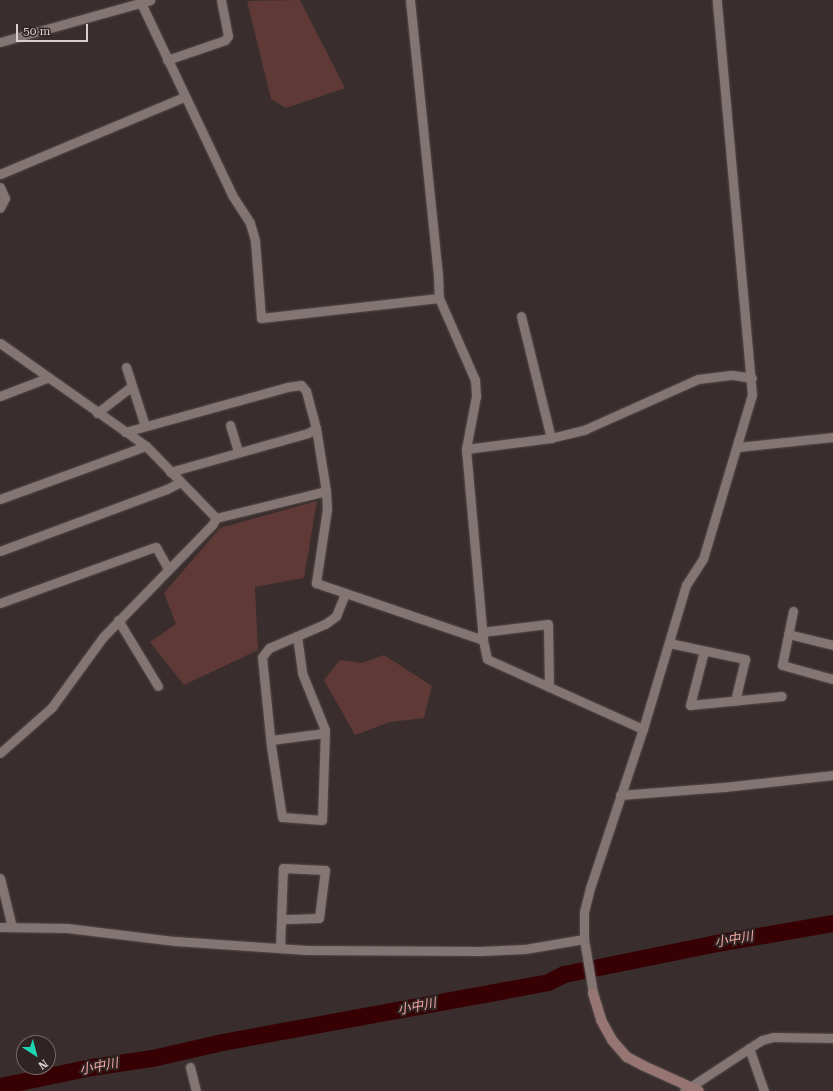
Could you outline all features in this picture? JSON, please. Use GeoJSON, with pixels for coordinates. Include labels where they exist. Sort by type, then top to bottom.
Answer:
{"type":"FeatureCollection","features":[{"type":"Feature","properties":{"kind":"street"},"geometry":{"type":"LineString","coordinates":[[0,42],[150,0]]}},
{"type":"Feature","properties":{"kind":"street"},"geometry":{"type":"LineString","coordinates":[[167,60],[225,40],[228,36],[221,0]]}},
{"type":"Feature","properties":{"kind":"street"},"geometry":{"type":"LineString","coordinates":[[410,0],[438,274],[439,298],[475,380],[476,396],[466,449],[483,636],[487,659],[643,729]]}},
{"type":"Feature","properties":{"kind":"street"},"geometry":{"type":"LineString","coordinates":[[717,0],[752,378],[752,395],[738,447],[703,559],[686,585],[643,729],[590,888],[584,912],[584,938],[593,993],[601,1020],[612,1040],[627,1057],[692,1090],[762,1040],[773,1037],[833,1038]]}},
{"type":"Feature","properties":{"kind":"street"},"geometry":{"type":"LineString","coordinates":[[141,3],[184,97],[232,195],[250,223],[255,241],[261,318],[439,298]]}},
{"type":"Feature","properties":{"kind":"street"},"geometry":{"type":"LineString","coordinates":[[0,174],[184,97]]}},
{"type":"Feature","properties":{"kind":"street"},"geometry":{"type":"LineString","coordinates":[[0,187],[5,198],[0,208]]}},
{"type":"Feature","properties":{"kind":"street"},"geometry":{"type":"LineString","coordinates":[[521,316],[551,438]]}},
{"type":"Feature","properties":{"kind":"street"},"geometry":{"type":"LineString","coordinates":[[0,343],[47,378],[146,446],[216,518]]}},
{"type":"Feature","properties":{"kind":"street"},"geometry":{"type":"LineString","coordinates":[[126,367],[145,426]]}},
{"type":"Feature","properties":{"kind":"street"},"geometry":{"type":"LineString","coordinates":[[466,449],[551,438],[586,429],[698,379],[733,375],[752,378]]}},
{"type":"Feature","properties":{"kind":"street"},"geometry":{"type":"LineString","coordinates":[[0,396],[47,378]]}},
{"type":"Feature","properties":{"kind":"street"},"geometry":{"type":"LineString","coordinates":[[125,432],[287,387],[301,385],[306,391],[316,428],[326,491],[327,509],[316,583],[345,594],[483,636],[548,624],[549,687]]}},
{"type":"Feature","properties":{"kind":"street"},"geometry":{"type":"LineString","coordinates":[[97,413],[132,386]]}},
{"type":"Feature","properties":{"kind":"street"},"geometry":{"type":"LineString","coordinates":[[230,425],[238,452]]}},
{"type":"Feature","properties":{"kind":"street"},"geometry":{"type":"LineString","coordinates":[[170,472],[308,433],[316,428]]}},
{"type":"Feature","properties":{"kind":"street"},"geometry":{"type":"LineString","coordinates":[[738,447],[833,436]]}},
{"type":"Feature","properties":{"kind":"street"},"geometry":{"type":"LineString","coordinates":[[0,499],[146,446]]}},
{"type":"Feature","properties":{"kind":"street"},"geometry":{"type":"LineString","coordinates":[[0,551],[167,489],[180,482]]}},
{"type":"Feature","properties":{"kind":"street"},"geometry":{"type":"LineString","coordinates":[[0,753],[52,707],[89,655],[118,620],[212,525],[216,518],[326,491]]}},
{"type":"Feature","properties":{"kind":"street"},"geometry":{"type":"LineString","coordinates":[[0,603],[156,547],[168,569]]}},
{"type":"Feature","properties":{"kind":"street"},"geometry":{"type":"LineString","coordinates":[[297,636],[302,673],[325,733],[322,820],[282,817],[271,740],[262,657],[269,648],[297,636],[325,624],[336,616],[345,594]]}},
{"type":"Feature","properties":{"kind":"street"},"geometry":{"type":"LineString","coordinates":[[793,611],[782,665],[833,679]]}},
{"type":"Feature","properties":{"kind":"street"},"geometry":{"type":"LineString","coordinates":[[118,620],[158,686]]}},
{"type":"Feature","properties":{"kind":"street"},"geometry":{"type":"LineString","coordinates":[[788,634],[833,645]]}},
{"type":"Feature","properties":{"kind":"street"},"geometry":{"type":"LineString","coordinates":[[669,643],[745,659],[735,701]]}},
{"type":"Feature","properties":{"kind":"street"},"geometry":{"type":"LineString","coordinates":[[704,651],[690,706],[782,696]]}},
{"type":"Feature","properties":{"kind":"street"},"geometry":{"type":"LineString","coordinates":[[271,740],[325,733]]}},
{"type":"Feature","properties":{"kind":"street"},"geometry":{"type":"LineString","coordinates":[[620,795],[724,787],[833,775]]}},
{"type":"Feature","properties":{"kind":"street"},"geometry":{"type":"LineString","coordinates":[[280,948],[283,868],[325,870],[319,918],[282,919]]}},
{"type":"Feature","properties":{"kind":"street"},"geometry":{"type":"LineString","coordinates":[[0,878],[12,927]]}},
{"type":"Feature","properties":{"kind":"street"},"geometry":{"type":"LineString","coordinates":[[0,927],[67,928],[175,941],[280,948],[481,951],[525,949],[584,938]]}},
{"type":"Feature","properties":{"kind":"street"},"geometry":{"type":"LineString","coordinates":[[749,1048],[764,1091]]}},
{"type":"Feature","properties":{"kind":"street"},"geometry":{"type":"LineString","coordinates":[[190,1067],[196,1091]]}},
{"type":"Feature","properties":{"kind":"shaded area"},"geometry":{"type":"Polygon","coordinates":[[[300,0],[345,88],[286,108],[271,99],[247,1],[300,0]]]}},
{"type":"Feature","properties":{"kind":"shaded area"},"geometry":{"type":"Polygon","coordinates":[[[317,501],[304,578],[255,587],[258,650],[184,685],[150,642],[176,624],[164,593],[220,528],[317,501]]]}},
{"type":"Feature","properties":{"kind":"shaded area"},"geometry":{"type":"Polygon","coordinates":[[[384,655],[432,686],[424,718],[390,722],[355,735],[324,680],[340,660],[362,663],[384,655]]]}},
{"type":"Feature","properties":{"kind":"waterway","name":"小中川"},"geometry":{"type":"LineString","coordinates":[[0,1086],[91,1067],[152,1058],[222,1042],[548,982],[564,974],[711,944],[833,923]]}}]}
